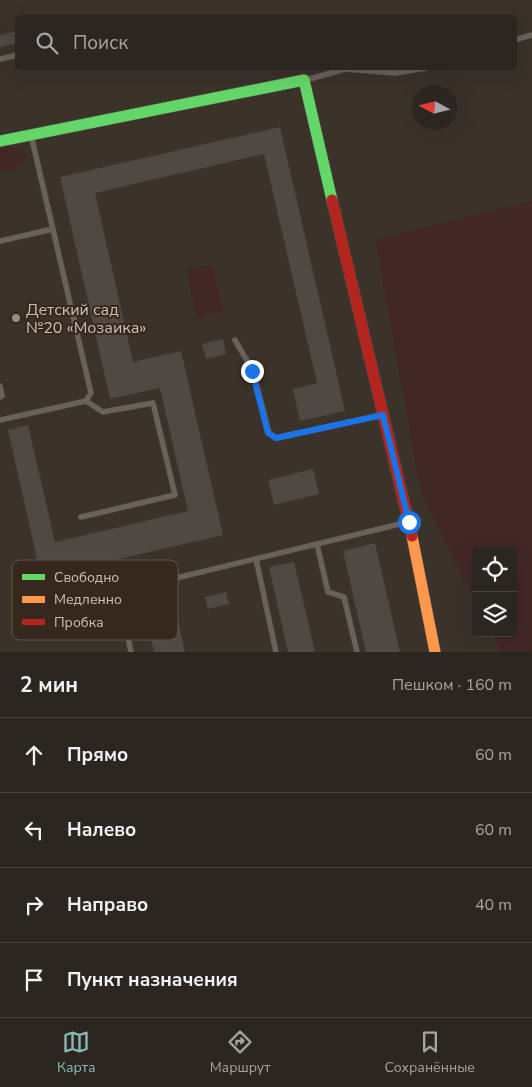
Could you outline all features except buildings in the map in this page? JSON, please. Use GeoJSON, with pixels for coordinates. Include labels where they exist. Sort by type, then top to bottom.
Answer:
{"type":"FeatureCollection","features":[{"type":"Feature","properties":{"kind":"street"},"geometry":{"type":"LineString","coordinates":[[0,141],[304,80],[409,522],[435,652]]}},
{"type":"Feature","properties":{"kind":"lane"},"geometry":{"type":"LineString","coordinates":[[517,39],[532,34]]}},
{"type":"Feature","properties":{"kind":"lane"},"geometry":{"type":"LineString","coordinates":[[0,59],[15,56]]}},
{"type":"Feature","properties":{"kind":"lane"},"geometry":{"type":"LineString","coordinates":[[304,80],[340,70]]}},
{"type":"Feature","properties":{"kind":"lane"},"geometry":{"type":"LineString","coordinates":[[357,70],[395,73],[414,70]]}},
{"type":"Feature","properties":{"kind":"lane"},"geometry":{"type":"LineString","coordinates":[[31,134],[91,393],[86,401]]}},
{"type":"Feature","properties":{"kind":"lane"},"geometry":{"type":"LineString","coordinates":[[0,241],[53,229]]}},
{"type":"Feature","properties":{"kind":"lane"},"geometry":{"type":"LineString","coordinates":[[235,340],[252,371],[268,433],[276,438],[383,415]]}},
{"type":"Feature","properties":{"kind":"lane"},"geometry":{"type":"LineString","coordinates":[[0,386],[2,396],[0,397]]}},
{"type":"Feature","properties":{"kind":"lane"},"geometry":{"type":"LineString","coordinates":[[0,420],[86,401],[103,412],[153,403],[175,495],[81,516]]}},
{"type":"Feature","properties":{"kind":"lane"},"geometry":{"type":"LineString","coordinates":[[178,578],[409,522]]}},
{"type":"Feature","properties":{"kind":"lane"},"geometry":{"type":"LineString","coordinates":[[317,544],[328,592],[344,597],[357,652]]}},
{"type":"Feature","properties":{"kind":"lane"},"geometry":{"type":"LineString","coordinates":[[256,559],[276,652]]}},
{"type":"Feature","properties":{"kind":"shaded area"},"geometry":{"type":"Polygon","coordinates":[[[9,147],[20,148],[28,156],[16,168],[0,173],[0,149],[9,147]]]}},
{"type":"Feature","properties":{"kind":"shaded area"},"geometry":{"type":"Polygon","coordinates":[[[532,201],[532,652],[501,652],[493,637],[517,637],[517,547],[472,547],[472,594],[421,493],[375,239],[532,201]]]}},
{"type":"Feature","properties":{"kind":"shaded area"},"geometry":{"type":"Polygon","coordinates":[[[212,264],[224,311],[197,318],[186,270],[212,264]]]}},
{"type":"Feature","properties":{"kind":"traffic: fast"},"geometry":{"type":"LineString","coordinates":[[0,141],[304,80],[332,200]]}},
{"type":"Feature","properties":{"kind":"traffic: slow"},"geometry":{"type":"LineString","coordinates":[[412,536],[435,652]]}},
{"type":"Feature","properties":{"kind":"traffic: jam"},"geometry":{"type":"LineString","coordinates":[[332,200],[412,536]]}},
{"type":"Feature","properties":{"kind":"place","name":"Детский сад №20 «Мозаика»"},"geometry":{"type":"Point","coordinates":[16,318]}},
{"type":"Feature","properties":{"kind":"route"},"geometry":{"type":"LineString","coordinates":[[252,371],[268,433],[276,438],[383,415],[409,522]]}}]}
